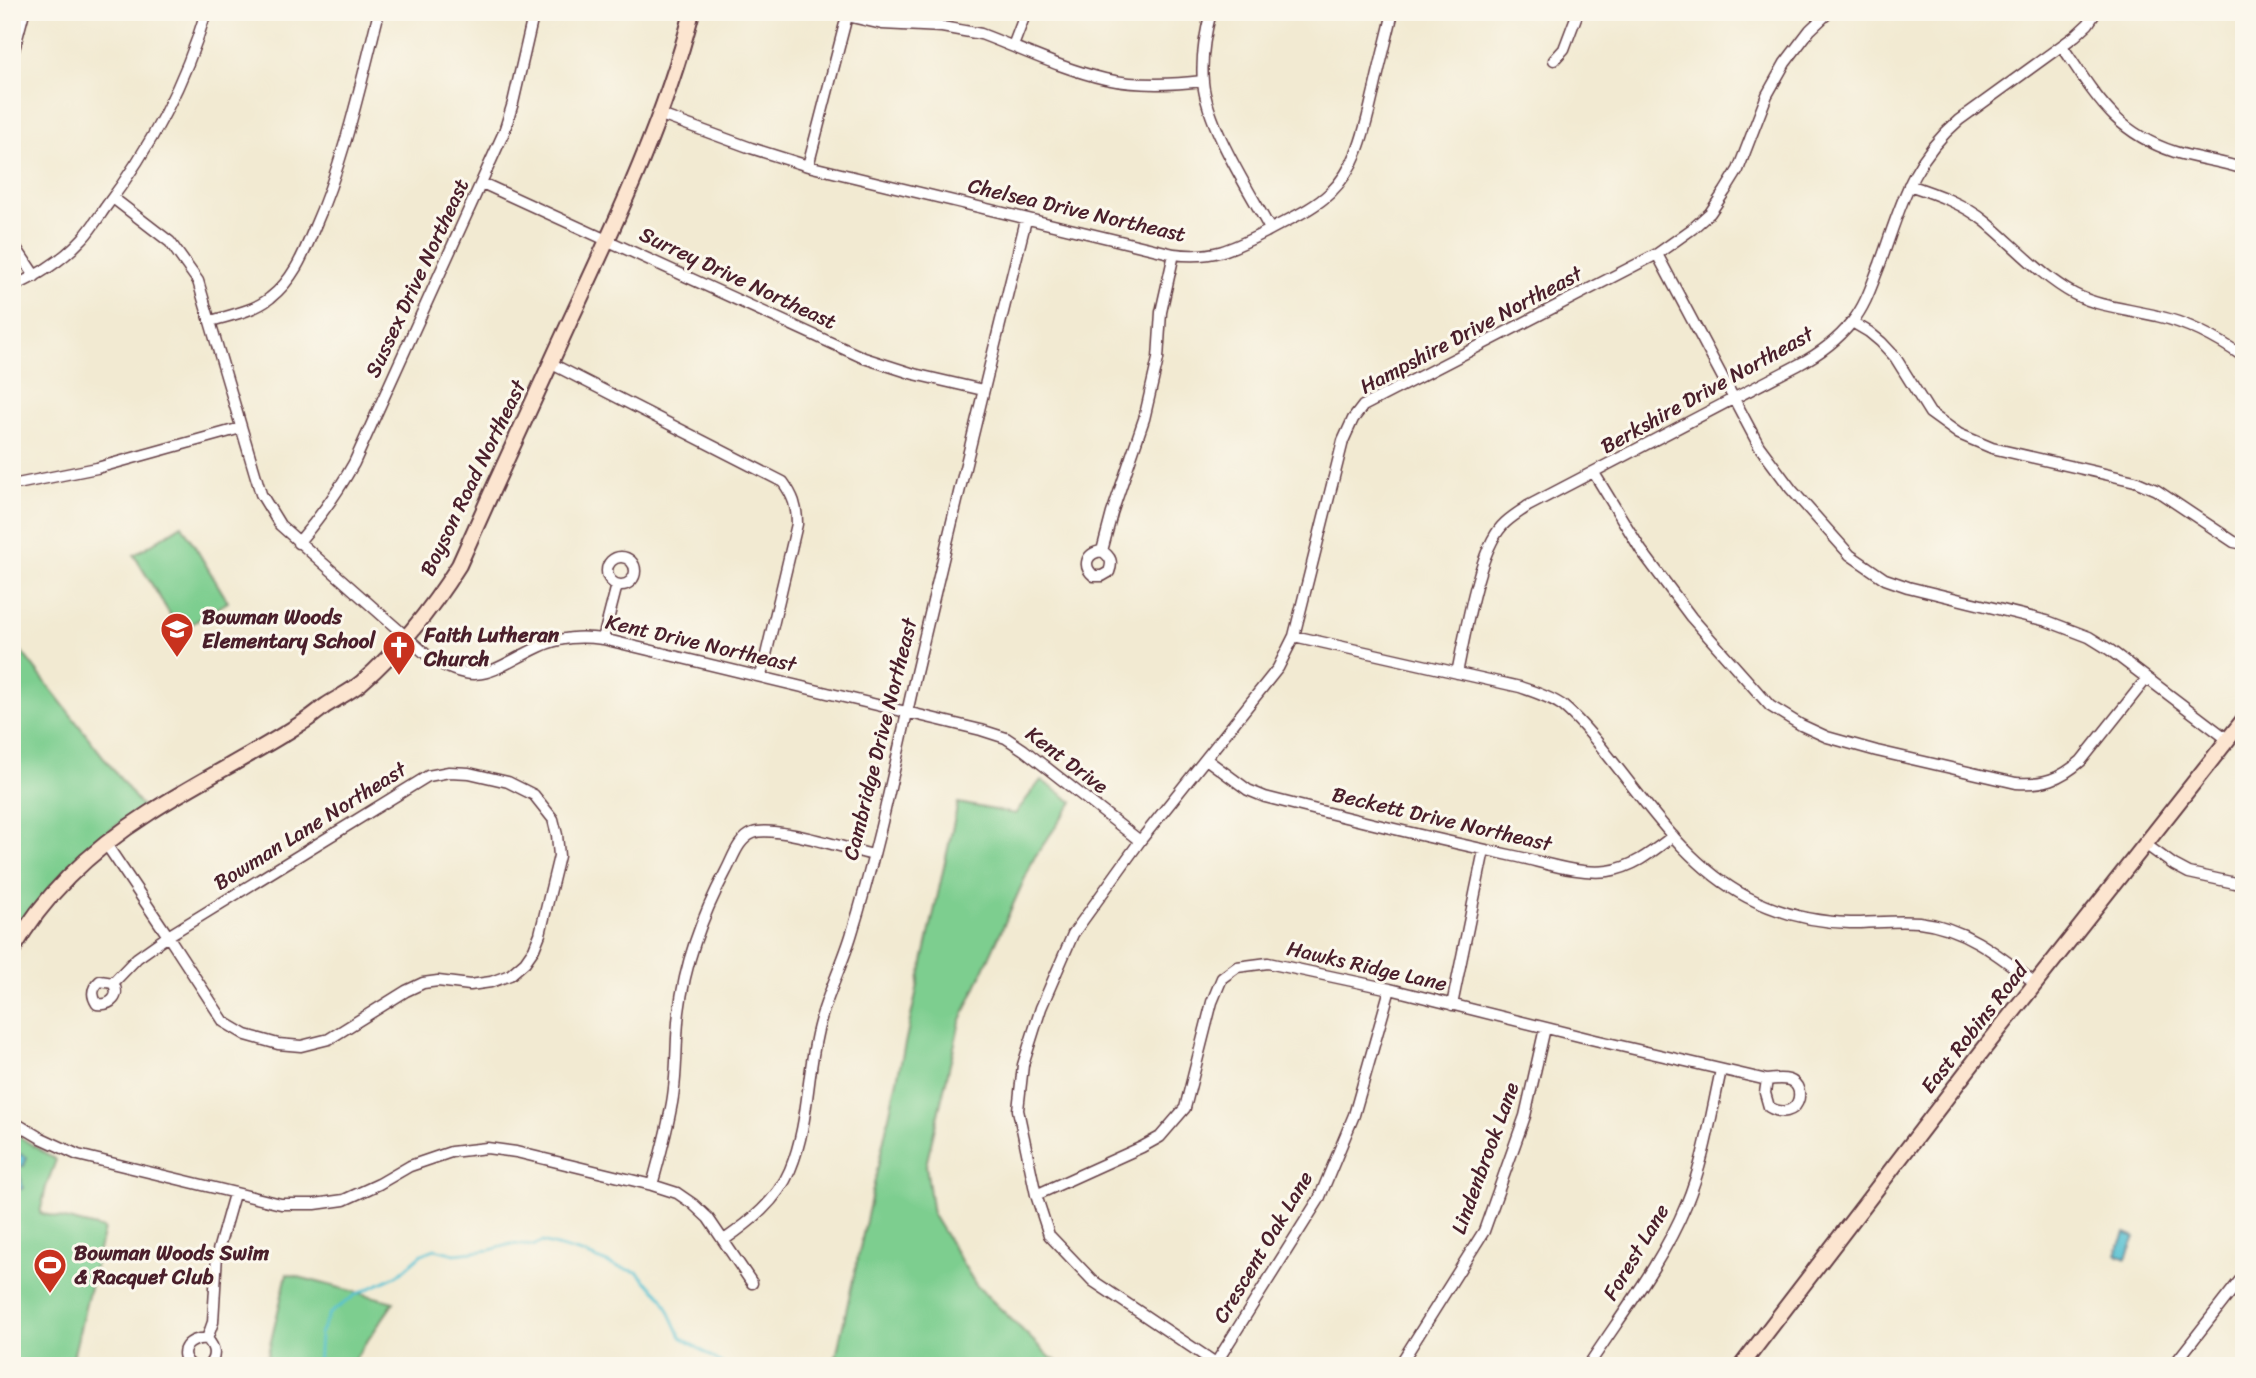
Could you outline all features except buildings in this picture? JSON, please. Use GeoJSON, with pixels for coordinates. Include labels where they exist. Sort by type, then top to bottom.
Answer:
{"type":"FeatureCollection","features":[{"type":"Feature","properties":{"kind":"main road","name":"Boyson Road Northeast"},"geometry":{"type":"LineString","coordinates":[[12,951],[50,897],[106,844],[148,813],[300,724],[360,684],[406,637],[436,601],[459,565],[608,239],[661,115],[692,12]]}},
{"type":"Feature","properties":{"kind":"main road","name":"East Robins Road"},"geometry":{"type":"LineString","coordinates":[[1741,1366],[2035,983],[2244,719]]}},
{"type":"Feature","properties":{"kind":"street"},"geometry":{"type":"LineString","coordinates":[[12,57],[24,12]]}},
{"type":"Feature","properties":{"kind":"street"},"geometry":{"type":"LineString","coordinates":[[12,287],[36,276],[82,239],[113,198],[141,158],[199,36],[206,12]]}},
{"type":"Feature","properties":{"kind":"street"},"geometry":{"type":"LineString","coordinates":[[211,321],[258,306],[271,298],[290,277],[303,255],[335,177],[379,12]]}},
{"type":"Feature","properties":{"kind":"street","name":"Sussex Drive Northeast"},"geometry":{"type":"LineString","coordinates":[[298,542],[320,517],[354,463],[482,183],[513,103],[534,12]]}},
{"type":"Feature","properties":{"kind":"street"},"geometry":{"type":"LineString","coordinates":[[1013,46],[1026,12]]}},
{"type":"Feature","properties":{"kind":"street"},"geometry":{"type":"LineString","coordinates":[[1211,12],[1203,81],[1213,118],[1270,229]]}},
{"type":"Feature","properties":{"kind":"street","name":"Chelsea Drive Northeast"},"geometry":{"type":"LineString","coordinates":[[661,115],[808,166],[1174,254],[1215,254],[1233,249],[1312,207],[1329,194],[1351,166],[1360,146],[1393,12]]}},
{"type":"Feature","properties":{"kind":"street"},"geometry":{"type":"LineString","coordinates":[[1554,60],[1564,49],[1578,12]]}},
{"type":"Feature","properties":{"kind":"street","name":"Hampshire Drive Northeast"},"geometry":{"type":"LineString","coordinates":[[1218,1364],[1093,1281],[1049,1235],[1036,1195],[1018,1110],[1023,1065],[1041,1008],[1073,934],[1140,841],[1278,668],[1294,636],[1343,441],[1353,419],[1363,406],[1657,254],[1692,229],[1710,213],[1738,170],[1767,95],[1785,63],[1810,30],[1829,12]]}},
{"type":"Feature","properties":{"kind":"street","name":"Berkshire Drive Northeast"},"geometry":{"type":"LineString","coordinates":[[1457,673],[1482,564],[1490,544],[1502,526],[1528,506],[1820,353],[1838,339],[1852,322],[1867,296],[1917,169],[1942,135],[2062,46],[2088,24],[2096,12]]}},
{"type":"Feature","properties":{"kind":"street"},"geometry":{"type":"LineString","coordinates":[[808,166],[847,14],[882,24],[963,29],[1106,79],[1171,85],[1203,81]]}},
{"type":"Feature","properties":{"kind":"street"},"geometry":{"type":"LineString","coordinates":[[2062,46],[2099,100],[2116,120],[2138,136],[2178,153],[2244,169]]}},
{"type":"Feature","properties":{"kind":"street","name":"Surrey Drive Northeast"},"geometry":{"type":"LineString","coordinates":[[482,183],[864,358],[914,374],[983,390]]}},
{"type":"Feature","properties":{"kind":"street"},"geometry":{"type":"LineString","coordinates":[[1909,185],[1937,194],[1984,220],[2061,286],[2077,295],[2097,303],[2183,323],[2208,334],[2244,357]]}},
{"type":"Feature","properties":{"kind":"street","name":"Kent Drive Northeast"},"geometry":{"type":"LineString","coordinates":[[113,198],[170,242],[198,281],[261,494],[270,512],[298,542],[428,656],[444,666],[468,674],[484,673],[501,668],[538,647],[582,636],[761,676],[962,726]]}},
{"type":"Feature","properties":{"kind":"street","name":"Cambridge Drive Northeast"},"geometry":{"type":"LineString","coordinates":[[724,1240],[769,1202],[789,1173],[801,1141],[810,1063],[820,1021],[851,936],[873,855],[1026,220]]}},
{"type":"Feature","properties":{"kind":"street"},"geometry":{"type":"LineString","coordinates":[[12,242],[36,276]]}},
{"type":"Feature","properties":{"kind":"street"},"geometry":{"type":"LineString","coordinates":[[1102,551],[1144,419],[1158,359],[1161,312],[1174,254]]}},
{"type":"Feature","properties":{"kind":"street"},"geometry":{"type":"LineString","coordinates":[[1657,254],[1759,446],[1791,489],[1850,555],[1885,579],[1908,587],[2069,628],[2110,650],[2227,739]]}},
{"type":"Feature","properties":{"kind":"street"},"geometry":{"type":"LineString","coordinates":[[1852,322],[1881,342],[1895,357],[1930,413],[1959,434],[1992,448],[2135,481],[2156,489],[2234,542],[2244,544]]}},
{"type":"Feature","properties":{"kind":"street"},"geometry":{"type":"LineString","coordinates":[[550,363],[767,473],[783,482],[791,493],[797,508],[797,524],[761,676]]}},
{"type":"Feature","properties":{"kind":"street"},"geometry":{"type":"LineString","coordinates":[[12,485],[97,468],[241,428]]}},
{"type":"Feature","properties":{"kind":"street"},"geometry":{"type":"LineString","coordinates":[[1594,473],[1641,550],[1691,617],[1742,676],[1770,706],[1827,737],[1877,751],[2036,785],[2068,772],[2081,761],[2147,678]]}},
{"type":"Feature","properties":{"kind":"street"},"geometry":{"type":"LineString","coordinates":[[603,639],[617,585]]}},
{"type":"Feature","properties":{"kind":"street"},"geometry":{"type":"LineString","coordinates":[[1294,636],[1520,687],[1562,705],[1590,733],[1699,864],[1748,897],[1772,907],[1823,921],[1920,922],[1946,928],[1995,952],[2035,983]]}},
{"type":"Feature","properties":{"kind":"street","name":"Kent Drive"},"geometry":{"type":"LineString","coordinates":[[962,726],[1006,738],[1140,841]]}},
{"type":"Feature","properties":{"kind":"street","name":"Beckett Drive Northeast"},"geometry":{"type":"LineString","coordinates":[[1206,759],[1248,790],[1265,797],[1586,872],[1627,867],[1673,836]]}},
{"type":"Feature","properties":{"kind":"street","name":"Bowman Lane Northeast"},"geometry":{"type":"LineString","coordinates":[[106,844],[224,1022],[246,1035],[278,1044],[301,1046],[329,1039],[423,983],[438,981],[470,985],[491,982],[510,975],[525,962],[540,934],[559,856],[553,819],[534,795],[508,782],[459,772],[428,776],[169,936]]}},
{"type":"Feature","properties":{"kind":"street"},"geometry":{"type":"LineString","coordinates":[[652,1185],[672,1107],[679,1013],[687,968],[712,897],[740,843],[752,834],[770,830],[873,855]]}},
{"type":"Feature","properties":{"kind":"street"},"geometry":{"type":"LineString","coordinates":[[2145,844],[2189,873],[2244,885]]}},
{"type":"Feature","properties":{"kind":"street"},"geometry":{"type":"LineString","coordinates":[[1452,1005],[1483,849]]}},
{"type":"Feature","properties":{"kind":"street"},"geometry":{"type":"LineString","coordinates":[[113,983],[137,958],[169,936]]}},
{"type":"Feature","properties":{"kind":"street","name":"Hawks Ridge Lane"},"geometry":{"type":"LineString","coordinates":[[1036,1195],[1160,1137],[1185,1108],[1212,1002],[1222,978],[1237,967],[1268,963],[1391,989],[1767,1080]]}},
{"type":"Feature","properties":{"kind":"street","name":"Crescent Oak Lane"},"geometry":{"type":"LineString","coordinates":[[1218,1364],[1320,1199],[1354,1115],[1391,989]]}},
{"type":"Feature","properties":{"kind":"street","name":"Lindenbrook Lane"},"geometry":{"type":"LineString","coordinates":[[1399,1366],[1483,1231],[1525,1116],[1545,1028]]}},
{"type":"Feature","properties":{"kind":"street","name":"Forest Lane"},"geometry":{"type":"LineString","coordinates":[[1588,1366],[1659,1259],[1686,1205],[1702,1155],[1721,1070]]}},
{"type":"Feature","properties":{"kind":"street"},"geometry":{"type":"LineString","coordinates":[[12,1121],[78,1155],[282,1204],[315,1204],[344,1200],[410,1166],[451,1152],[487,1148],[516,1152],[652,1185],[677,1194],[709,1218],[752,1283]]}},
{"type":"Feature","properties":{"kind":"street"},"geometry":{"type":"LineString","coordinates":[[207,1339],[213,1322],[217,1254],[234,1194]]}},
{"type":"Feature","properties":{"kind":"street"},"geometry":{"type":"LineString","coordinates":[[2173,1366],[2244,1275]]}},
{"type":"Feature","properties":{"kind":"street"},"geometry":{"type":"LineString","coordinates":[[192,1366],[186,1361],[184,1352],[188,1344],[197,1338],[207,1339],[213,1345],[215,1353],[208,1366]]}},
{"type":"Feature","properties":{"kind":"green space"},"geometry":{"type":"Polygon","coordinates":[[[182,525],[228,602],[180,631],[134,555],[182,525]]]}},
{"type":"Feature","properties":{"kind":"green space"},"geometry":{"type":"Polygon","coordinates":[[[12,639],[143,808],[104,834],[70,865],[12,937],[12,639]]]}},
{"type":"Feature","properties":{"kind":"green space"},"geometry":{"type":"Polygon","coordinates":[[[1041,780],[1073,802],[1034,858],[960,1022],[926,1165],[933,1215],[976,1285],[1050,1357],[1064,1366],[834,1366],[958,803],[1015,814],[1041,780]]]}},
{"type":"Feature","properties":{"kind":"green space","name":"Bowman Woods Swim & Racquet Club"},"geometry":{"type":"Polygon","coordinates":[[[12,1132],[56,1160],[40,1213],[104,1229],[71,1366],[12,1366],[12,1132]]]}},
{"type":"Feature","properties":{"kind":"green space"},"geometry":{"type":"Polygon","coordinates":[[[287,1274],[394,1302],[350,1366],[265,1366],[287,1274]]]}},
{"type":"Feature","properties":{"kind":"water"},"geometry":{"type":"Polygon","coordinates":[[[12,1151],[27,1157],[24,1166],[18,1166],[23,1188],[19,1190],[12,1190],[12,1151]]]}},
{"type":"Feature","properties":{"kind":"water"},"geometry":{"type":"Polygon","coordinates":[[[2125,1233],[2135,1237],[2126,1259],[2116,1255],[2125,1233]]]}},
{"type":"Feature","properties":{"kind":"waterway"},"geometry":{"type":"LineString","coordinates":[[318,1366],[320,1334],[329,1314],[357,1294],[398,1275],[422,1254],[435,1249],[455,1254],[491,1250],[511,1244],[533,1246],[542,1242],[637,1272],[663,1298],[681,1337],[726,1366]]}},
{"type":"Feature","properties":{"kind":"place","name":"Bowman Woods Elementary School"},"geometry":{"type":"Point","coordinates":[177,659]}},
{"type":"Feature","properties":{"kind":"place","name":"Faith Lutheran Church"},"geometry":{"type":"Point","coordinates":[399,677]}},
{"type":"Feature","properties":{"kind":"place","name":"Bowman Woods Swim & Racquet Club"},"geometry":{"type":"Point","coordinates":[50,1295]}}]}
